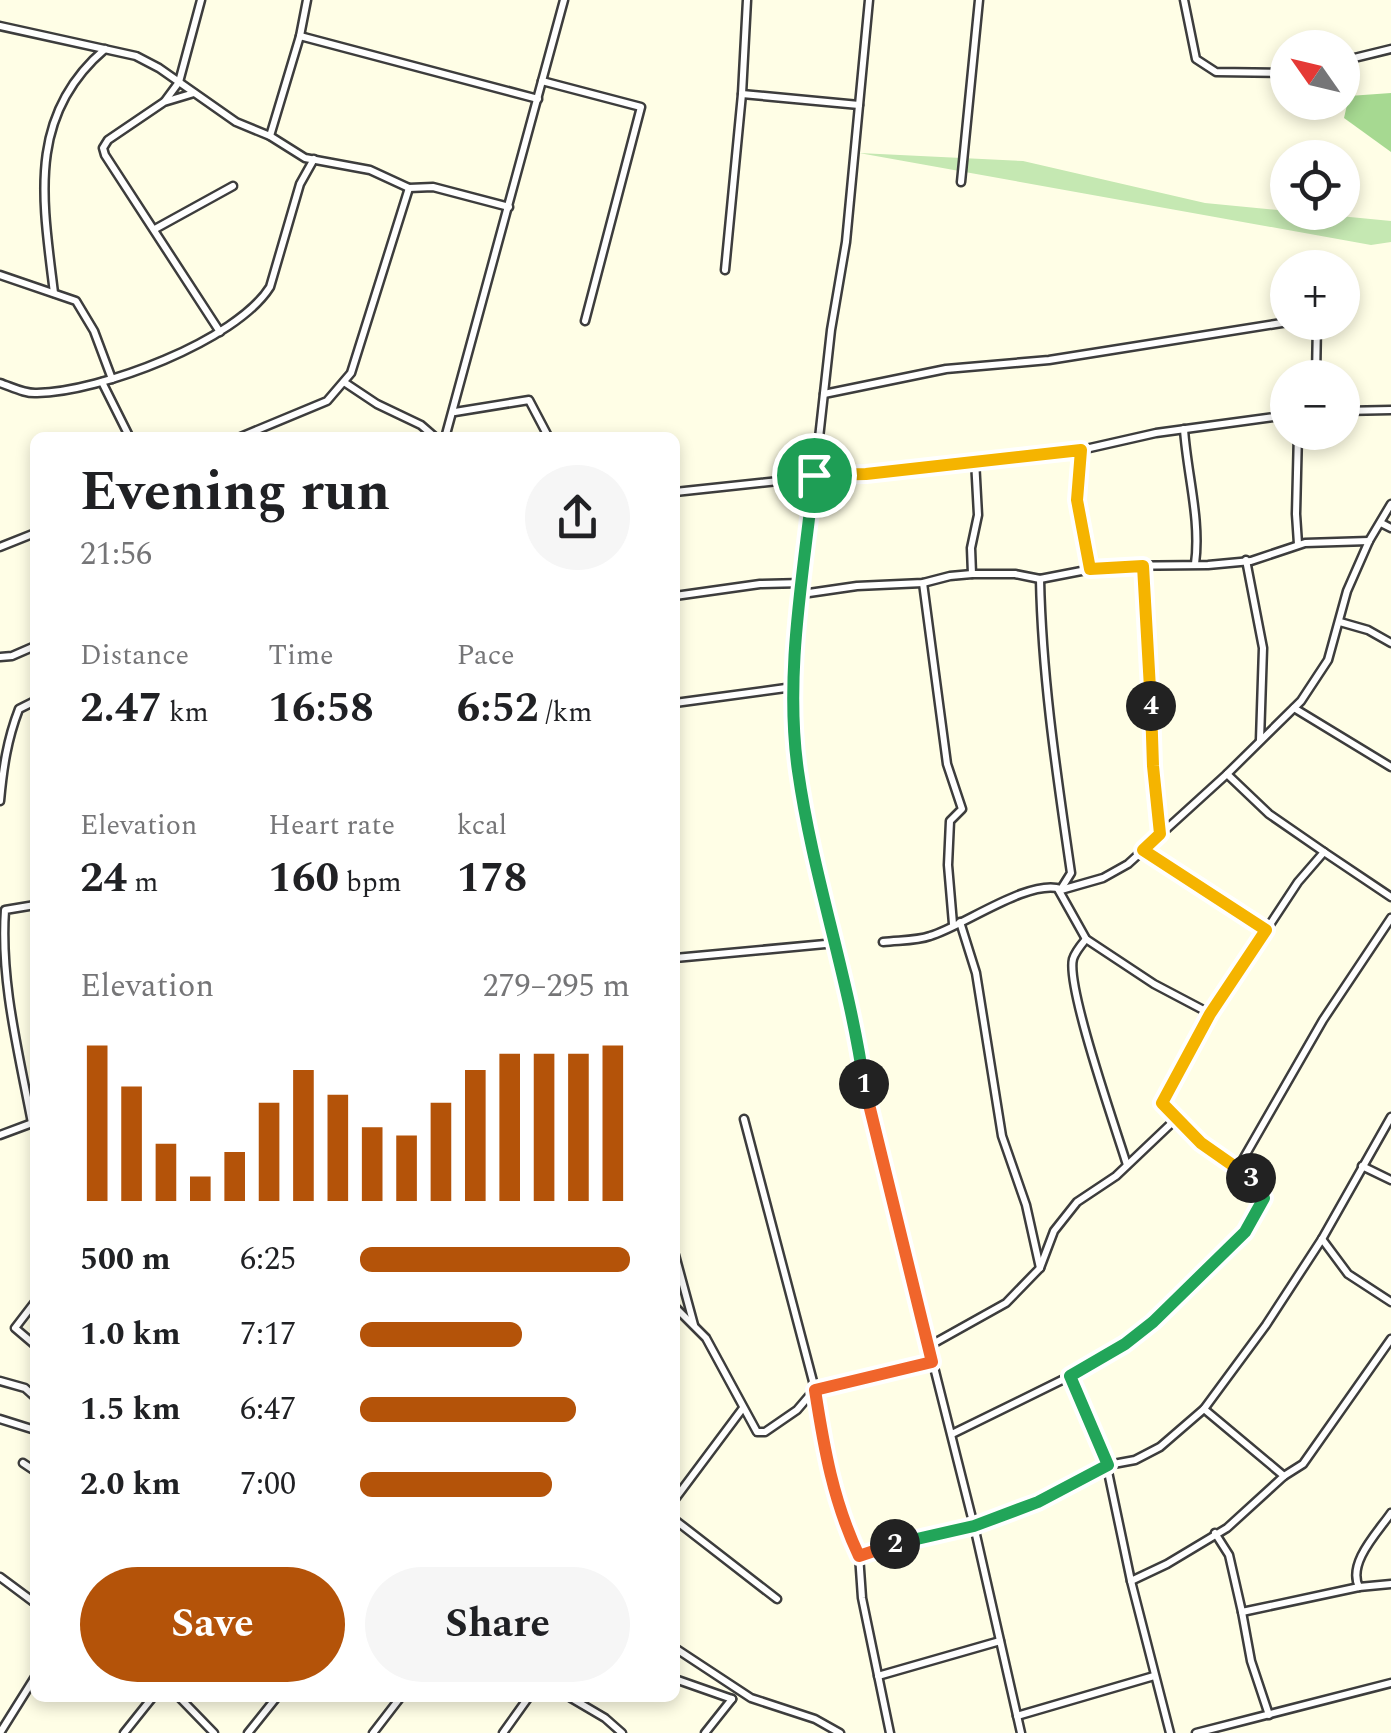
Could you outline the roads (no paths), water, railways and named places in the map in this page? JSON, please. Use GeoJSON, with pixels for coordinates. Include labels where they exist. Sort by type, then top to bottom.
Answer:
{"type":"FeatureCollection","features":[{"type":"Feature","properties":{"kind":"street"},"geometry":{"type":"LineString","coordinates":[[201,0],[179,82],[164,102],[108,140],[103,148],[220,332]]}},
{"type":"Feature","properties":{"kind":"street"},"geometry":{"type":"LineString","coordinates":[[270,136],[307,0]]}},
{"type":"Feature","properties":{"kind":"street"},"geometry":{"type":"LineString","coordinates":[[446,432],[564,0]]}},
{"type":"Feature","properties":{"kind":"street"},"geometry":{"type":"LineString","coordinates":[[725,270],[748,0]]}},
{"type":"Feature","properties":{"kind":"street"},"geometry":{"type":"LineString","coordinates":[[869,0],[846,242],[814,475],[793,687],[797,768],[813,854],[856,1031],[866,1097],[952,1434],[1020,1733]]}},
{"type":"Feature","properties":{"kind":"street"},"geometry":{"type":"LineString","coordinates":[[961,182],[979,0]]}},
{"type":"Feature","properties":{"kind":"street"},"geometry":{"type":"LineString","coordinates":[[1184,0],[1196,58],[1216,72],[1270,73]]}},
{"type":"Feature","properties":{"kind":"street"},"geometry":{"type":"LineString","coordinates":[[0,26],[106,48],[146,61],[236,122],[270,136],[306,158],[370,170],[409,188],[433,187],[509,207]]}},
{"type":"Feature","properties":{"kind":"street"},"geometry":{"type":"LineString","coordinates":[[300,36],[538,99]]}},
{"type":"Feature","properties":{"kind":"street"},"geometry":{"type":"LineString","coordinates":[[54,293],[42,184],[50,132],[70,90],[106,48]]}},
{"type":"Feature","properties":{"kind":"street"},"geometry":{"type":"LineString","coordinates":[[1360,56],[1391,49]]}},
{"type":"Feature","properties":{"kind":"street"},"geometry":{"type":"LineString","coordinates":[[542,81],[641,107],[586,321]]}},
{"type":"Feature","properties":{"kind":"street"},"geometry":{"type":"LineString","coordinates":[[164,102],[194,94]]}},
{"type":"Feature","properties":{"kind":"street"},"geometry":{"type":"LineString","coordinates":[[742,94],[859,105]]}},
{"type":"Feature","properties":{"kind":"street"},"geometry":{"type":"LineString","coordinates":[[0,383],[32,394],[102,382],[196,346],[251,310],[270,286],[300,184],[314,159]]}},
{"type":"Feature","properties":{"kind":"street"},"geometry":{"type":"LineString","coordinates":[[155,229],[233,186]]}},
{"type":"Feature","properties":{"kind":"street"},"geometry":{"type":"LineString","coordinates":[[252,432],[327,401],[344,382],[356,359],[409,188]]}},
{"type":"Feature","properties":{"kind":"street"},"geometry":{"type":"LineString","coordinates":[[0,275],[76,301],[94,331],[112,379]]}},
{"type":"Feature","properties":{"kind":"street"},"geometry":{"type":"LineString","coordinates":[[824,394],[946,368],[1049,360],[1270,325]]}},
{"type":"Feature","properties":{"kind":"street"},"geometry":{"type":"LineString","coordinates":[[102,382],[127,432]]}},
{"type":"Feature","properties":{"kind":"street"},"geometry":{"type":"LineString","coordinates":[[344,382],[428,432]]}},
{"type":"Feature","properties":{"kind":"street"},"geometry":{"type":"LineString","coordinates":[[454,412],[529,400],[546,432]]}},
{"type":"Feature","properties":{"kind":"street"},"geometry":{"type":"LineString","coordinates":[[1360,411],[1391,410]]}},
{"type":"Feature","properties":{"kind":"street"},"geometry":{"type":"LineString","coordinates":[[680,491],[1081,450],[1270,418]]}},
{"type":"Feature","properties":{"kind":"street"},"geometry":{"type":"LineString","coordinates":[[1184,430],[1196,529],[1195,564]]}},
{"type":"Feature","properties":{"kind":"street"},"geometry":{"type":"LineString","coordinates":[[1081,450],[1077,500],[1090,569]]}},
{"type":"Feature","properties":{"kind":"street"},"geometry":{"type":"LineString","coordinates":[[1298,450],[1298,544]]}},
{"type":"Feature","properties":{"kind":"street"},"geometry":{"type":"LineString","coordinates":[[972,574],[971,548],[978,515],[975,460]]}},
{"type":"Feature","properties":{"kind":"street"},"geometry":{"type":"LineString","coordinates":[[1051,886],[1062,890],[1113,873],[1227,774],[1294,708],[1322,670],[1347,591],[1391,504]]}},
{"type":"Feature","properties":{"kind":"street"},"geometry":{"type":"LineString","coordinates":[[1381,523],[1391,528]]}},
{"type":"Feature","properties":{"kind":"street"},"geometry":{"type":"LineString","coordinates":[[0,547],[30,535]]}},
{"type":"Feature","properties":{"kind":"street"},"geometry":{"type":"LineString","coordinates":[[802,594],[857,586],[924,584],[972,574],[1014,574],[1040,579],[1090,569],[1246,560],[1298,544],[1369,542]]}},
{"type":"Feature","properties":{"kind":"street"},"geometry":{"type":"LineString","coordinates":[[1246,560],[1263,648],[1260,741]]}},
{"type":"Feature","properties":{"kind":"street"},"geometry":{"type":"LineString","coordinates":[[1143,566],[1160,834]]}},
{"type":"Feature","properties":{"kind":"street"},"geometry":{"type":"LineString","coordinates":[[883,942],[931,936],[982,910],[1051,886],[1061,889],[1070,873],[1056,778],[1040,579]]}},
{"type":"Feature","properties":{"kind":"street"},"geometry":{"type":"LineString","coordinates":[[680,595],[803,582]]}},
{"type":"Feature","properties":{"kind":"street"},"geometry":{"type":"LineString","coordinates":[[924,584],[947,764],[962,810],[950,821],[956,923],[980,996],[1002,1136],[1026,1205],[1040,1268]]}},
{"type":"Feature","properties":{"kind":"street"},"geometry":{"type":"LineString","coordinates":[[1340,622],[1391,642]]}},
{"type":"Feature","properties":{"kind":"street"},"geometry":{"type":"LineString","coordinates":[[0,657],[30,648]]}},
{"type":"Feature","properties":{"kind":"street"},"geometry":{"type":"LineString","coordinates":[[680,702],[793,687]]}},
{"type":"Feature","properties":{"kind":"street"},"geometry":{"type":"LineString","coordinates":[[0,801],[3,759],[16,716],[21,706],[30,702]]}},
{"type":"Feature","properties":{"kind":"street"},"geometry":{"type":"LineString","coordinates":[[1294,708],[1391,767]]}},
{"type":"Feature","properties":{"kind":"street"},"geometry":{"type":"LineString","coordinates":[[1227,774],[1269,814],[1391,897]]}},
{"type":"Feature","properties":{"kind":"street"},"geometry":{"type":"LineString","coordinates":[[1143,850],[1266,930]]}},
{"type":"Feature","properties":{"kind":"street"},"geometry":{"type":"LineString","coordinates":[[952,1434],[1070,1376],[1125,1344],[1153,1322],[1245,1232],[1264,1198],[1258,1184],[1201,1143],[1168,1111],[1162,1098],[1210,1014],[1298,882],[1324,852]]}},
{"type":"Feature","properties":{"kind":"street"},"geometry":{"type":"LineString","coordinates":[[1062,890],[1086,939],[1154,984],[1210,1014]]}},
{"type":"Feature","properties":{"kind":"street"},"geometry":{"type":"LineString","coordinates":[[30,905],[4,910],[1,944],[30,1104]]}},
{"type":"Feature","properties":{"kind":"street"},"geometry":{"type":"LineString","coordinates":[[1238,1168],[1323,1020],[1391,918]]}},
{"type":"Feature","properties":{"kind":"street"},"geometry":{"type":"LineString","coordinates":[[1086,939],[1073,956],[1072,969],[1087,1037],[1127,1165]]}},
{"type":"Feature","properties":{"kind":"street"},"geometry":{"type":"LineString","coordinates":[[680,958],[836,943]]}},
{"type":"Feature","properties":{"kind":"street"},"geometry":{"type":"LineString","coordinates":[[859,1556],[892,1544],[974,1526],[1038,1502],[1108,1465],[1134,1460],[1160,1447],[1204,1409],[1266,1325],[1322,1240],[1391,1117]]}},
{"type":"Feature","properties":{"kind":"street"},"geometry":{"type":"LineString","coordinates":[[744,1118],[815,1390],[826,1464],[841,1517],[859,1556],[860,1583],[890,1733]]}},
{"type":"Feature","properties":{"kind":"street"},"geometry":{"type":"LineString","coordinates":[[929,1346],[1006,1303],[1040,1268],[1054,1230],[1064,1216],[1177,1118]]}},
{"type":"Feature","properties":{"kind":"street"},"geometry":{"type":"LineString","coordinates":[[0,1136],[30,1125]]}},
{"type":"Feature","properties":{"kind":"street"},"geometry":{"type":"LineString","coordinates":[[1362,1166],[1391,1180]]}},
{"type":"Feature","properties":{"kind":"street"},"geometry":{"type":"LineString","coordinates":[[1322,1240],[1348,1274],[1391,1302]]}},
{"type":"Feature","properties":{"kind":"street"},"geometry":{"type":"LineString","coordinates":[[680,1274],[694,1326]]}},
{"type":"Feature","properties":{"kind":"street"},"geometry":{"type":"LineString","coordinates":[[30,1308],[14,1328],[30,1341]]}},
{"type":"Feature","properties":{"kind":"street"},"geometry":{"type":"LineString","coordinates":[[680,1312],[706,1338],[758,1432],[765,1432],[797,1410],[815,1390],[932,1362]]}},
{"type":"Feature","properties":{"kind":"street"},"geometry":{"type":"LineString","coordinates":[[1131,1581],[1167,1564],[1244,1514],[1267,1488],[1304,1464],[1391,1339]]}},
{"type":"Feature","properties":{"kind":"street"},"geometry":{"type":"LineString","coordinates":[[1070,1376],[1108,1465],[1131,1581],[1170,1733]]}},
{"type":"Feature","properties":{"kind":"street"},"geometry":{"type":"LineString","coordinates":[[0,1381],[30,1392]]}},
{"type":"Feature","properties":{"kind":"street"},"geometry":{"type":"LineString","coordinates":[[680,1492],[743,1408]]}},
{"type":"Feature","properties":{"kind":"street"},"geometry":{"type":"LineString","coordinates":[[1204,1409],[1284,1476]]}},
{"type":"Feature","properties":{"kind":"street"},"geometry":{"type":"LineString","coordinates":[[0,1419],[30,1428]]}},
{"type":"Feature","properties":{"kind":"street"},"geometry":{"type":"LineString","coordinates":[[24,1464],[30,1468]]}},
{"type":"Feature","properties":{"kind":"street"},"geometry":{"type":"LineString","coordinates":[[1359,1587],[1358,1565],[1391,1513]]}},
{"type":"Feature","properties":{"kind":"street"},"geometry":{"type":"LineString","coordinates":[[680,1524],[776,1599]]}},
{"type":"Feature","properties":{"kind":"street"},"geometry":{"type":"LineString","coordinates":[[1215,1533],[1229,1554],[1252,1660],[1269,1715]]}},
{"type":"Feature","properties":{"kind":"street"},"geometry":{"type":"LineString","coordinates":[[0,1577],[30,1599]]}},
{"type":"Feature","properties":{"kind":"street"},"geometry":{"type":"LineString","coordinates":[[1242,1612],[1391,1584]]}},
{"type":"Feature","properties":{"kind":"street"},"geometry":{"type":"LineString","coordinates":[[878,1676],[1000,1641]]}},
{"type":"Feature","properties":{"kind":"street"},"geometry":{"type":"LineString","coordinates":[[680,1651],[738,1690],[816,1719],[834,1732]]}},
{"type":"Feature","properties":{"kind":"street"},"geometry":{"type":"LineString","coordinates":[[1018,1716],[1154,1676]]}},
{"type":"Feature","properties":{"kind":"street"},"geometry":{"type":"LineString","coordinates":[[680,1682],[732,1700]]}},
{"type":"Feature","properties":{"kind":"street"},"geometry":{"type":"LineString","coordinates":[[1196,1733],[1391,1683]]}},
{"type":"Feature","properties":{"kind":"street"},"geometry":{"type":"LineString","coordinates":[[0,1733],[30,1685]]}},
{"type":"Feature","properties":{"kind":"street"},"geometry":{"type":"LineString","coordinates":[[705,1733],[738,1690]]}},
{"type":"Feature","properties":{"kind":"street"},"geometry":{"type":"LineString","coordinates":[[124,1733],[149,1702]]}},
{"type":"Feature","properties":{"kind":"street"},"geometry":{"type":"LineString","coordinates":[[184,1702],[214,1733]]}},
{"type":"Feature","properties":{"kind":"street"},"geometry":{"type":"LineString","coordinates":[[248,1733],[273,1702]]}},
{"type":"Feature","properties":{"kind":"street"},"geometry":{"type":"LineString","coordinates":[[374,1733],[397,1702]]}},
{"type":"Feature","properties":{"kind":"street"},"geometry":{"type":"LineString","coordinates":[[503,1733],[525,1702]]}},
{"type":"Feature","properties":{"kind":"street"},"geometry":{"type":"LineString","coordinates":[[578,1702],[622,1733]]}}]}
